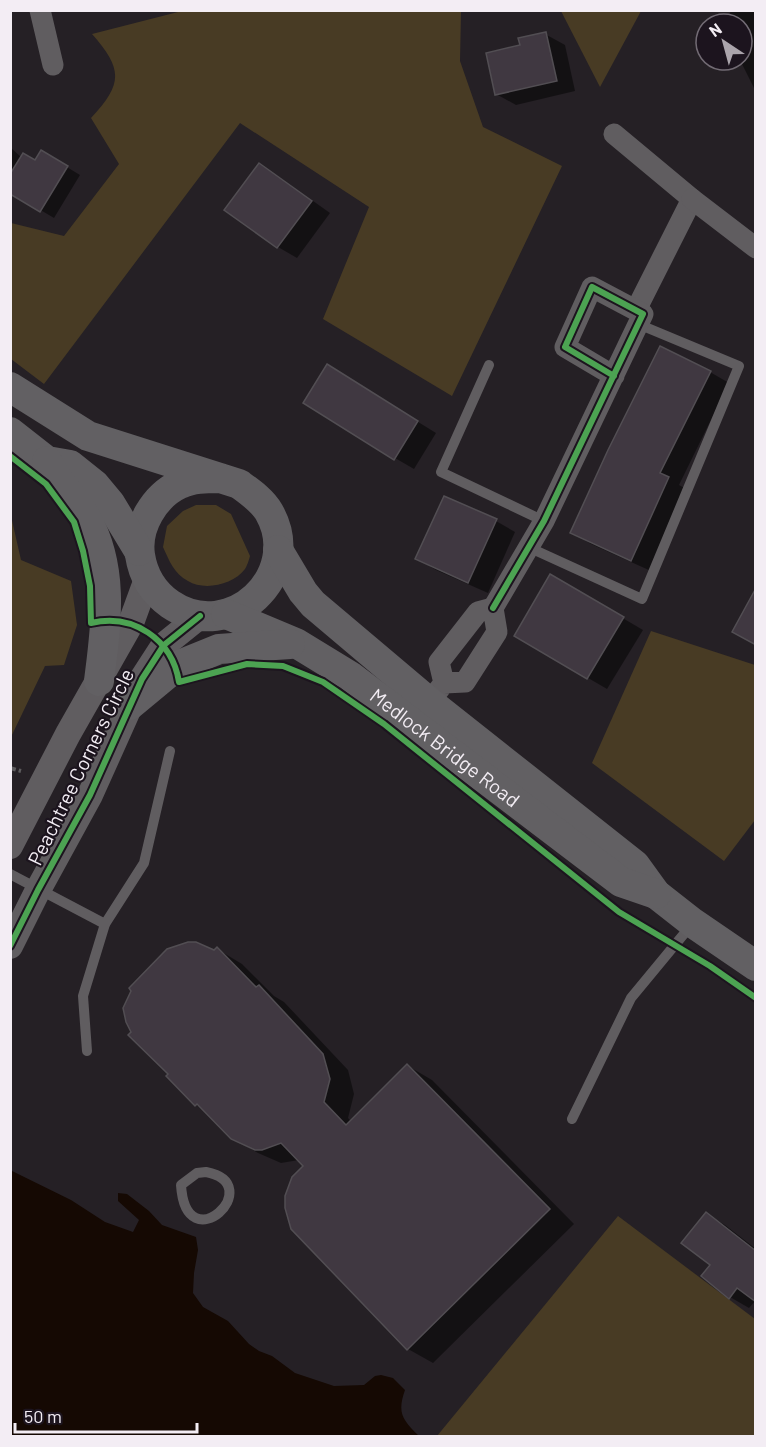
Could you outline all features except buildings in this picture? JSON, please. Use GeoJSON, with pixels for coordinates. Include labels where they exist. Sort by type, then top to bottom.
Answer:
{"type":"FeatureCollection","features":[{"type":"Feature","properties":{"kind":"main road","name":"Medlock Bridge Road"},"geometry":{"type":"LineString","coordinates":[[10,387],[88,436],[239,484],[256,496],[269,511],[276,530],[278,550],[275,567],[262,590],[242,608],[213,615]]}},
{"type":"Feature","properties":{"kind":"main road","name":"Medlock Bridge Road"},"geometry":{"type":"LineString","coordinates":[[10,432],[47,461],[70,465],[95,485],[110,503],[160,597],[178,609],[213,615],[296,644],[350,676],[429,703]]}},
{"type":"Feature","properties":{"kind":"main road"},"geometry":{"type":"LineString","coordinates":[[47,461],[54,477],[85,516],[97,541],[106,575],[107,619],[99,681]]}},
{"type":"Feature","properties":{"kind":"main road","name":"Medlock Bridge Road"},"geometry":{"type":"LineString","coordinates":[[143,565],[141,531],[149,512],[162,496],[179,484],[199,478],[220,478]]}},
{"type":"Feature","properties":{"kind":"main road","name":"Medlock Bridge Road"},"geometry":{"type":"LineString","coordinates":[[278,550],[303,592],[313,604],[429,703],[635,865],[656,894],[693,923],[756,966]]}},
{"type":"Feature","properties":{"kind":"main road"},"geometry":{"type":"LineString","coordinates":[[130,705],[177,666],[219,649],[296,644]]}},
{"type":"Feature","properties":{"kind":"street"},"geometry":{"type":"LineString","coordinates":[[40,10],[53,65]]}},
{"type":"Feature","properties":{"kind":"street"},"geometry":{"type":"LineString","coordinates":[[614,134],[692,199],[756,248]]}},
{"type":"Feature","properties":{"kind":"street"},"geometry":{"type":"LineString","coordinates":[[429,703],[465,682],[497,632],[493,608],[544,521],[614,375],[637,317],[692,199]]}},
{"type":"Feature","properties":{"kind":"street"},"geometry":{"type":"LineString","coordinates":[[614,375],[565,347],[592,287],[637,317]]}},
{"type":"Feature","properties":{"kind":"street","name":"Peachtree Corners Circle"},"geometry":{"type":"LineString","coordinates":[[10,846],[130,622],[143,565]]}},
{"type":"Feature","properties":{"kind":"street"},"geometry":{"type":"LineString","coordinates":[[429,703],[439,662],[477,612],[493,608]]}},
{"type":"Feature","properties":{"kind":"street","name":"Peachtree Corners Circle"},"geometry":{"type":"LineString","coordinates":[[10,946],[90,795],[142,679],[164,645],[213,615]]}},
{"type":"Feature","properties":{"kind":"lane"},"geometry":{"type":"LineString","coordinates":[[528,547],[642,599],[739,366],[637,317]]}},
{"type":"Feature","properties":{"kind":"lane"},"geometry":{"type":"LineString","coordinates":[[489,365],[441,472],[544,521]]}},
{"type":"Feature","properties":{"kind":"lane"},"geometry":{"type":"LineString","coordinates":[[87,1051],[83,996],[105,924],[144,863],[170,751]]}},
{"type":"Feature","properties":{"kind":"lane"},"geometry":{"type":"LineString","coordinates":[[10,874],[105,924]]}},
{"type":"Feature","properties":{"kind":"lane"},"geometry":{"type":"LineString","coordinates":[[572,1119],[631,998],[693,923]]}},
{"type":"Feature","properties":{"kind":"lane"},"geometry":{"type":"LineString","coordinates":[[197,1173],[215,1174],[223,1179],[228,1187],[227,1205],[222,1213],[214,1218],[196,1217],[188,1212],[183,1204],[181,1185],[197,1173]]}},
{"type":"Feature","properties":{"kind":"shaded area"},"geometry":{"type":"Polygon","coordinates":[[[182,11],[461,11],[460,61],[483,127],[562,166],[452,396],[323,319],[369,207],[240,123],[44,384],[11,359],[11,223],[64,236],[119,164],[91,118],[109,95],[114,86],[115,76],[109,57],[92,34],[182,11]]]}},
{"type":"Feature","properties":{"kind":"shaded area"},"geometry":{"type":"Polygon","coordinates":[[[561,11],[641,11],[600,87],[561,11]]]}},
{"type":"Feature","properties":{"kind":"shaded area"},"geometry":{"type":"Polygon","coordinates":[[[196,505],[216,505],[231,514],[250,556],[240,575],[218,585],[202,586],[183,578],[170,562],[163,547],[167,526],[183,511],[196,505]]]}},
{"type":"Feature","properties":{"kind":"shaded area"},"geometry":{"type":"Polygon","coordinates":[[[11,516],[21,560],[71,581],[77,625],[64,665],[45,666],[11,737],[11,516]]]}},
{"type":"Feature","properties":{"kind":"shaded area"},"geometry":{"type":"Polygon","coordinates":[[[651,631],[755,665],[755,820],[724,861],[592,763],[651,631]]]}},
{"type":"Feature","properties":{"kind":"shaded area"},"geometry":{"type":"Polygon","coordinates":[[[10,1170],[71,1200],[105,1222],[133,1232],[139,1220],[118,1201],[118,1193],[127,1194],[149,1211],[162,1225],[196,1237],[198,1250],[193,1293],[203,1307],[228,1321],[249,1344],[272,1356],[295,1373],[334,1386],[364,1385],[375,1376],[381,1375],[393,1378],[405,1390],[401,1410],[405,1420],[419,1436],[11,1436],[10,1170]]]}},
{"type":"Feature","properties":{"kind":"shaded area"},"geometry":{"type":"Polygon","coordinates":[[[618,1216],[755,1319],[755,1436],[437,1436],[618,1216]]]}},
{"type":"Feature","properties":{"kind":"cycle path"},"geometry":{"type":"LineString","coordinates":[[493,608],[544,521],[643,314],[592,287],[565,347],[614,376]]}},
{"type":"Feature","properties":{"kind":"cycle path"},"geometry":{"type":"LineString","coordinates":[[10,456],[46,484],[74,522],[90,586],[91,623],[121,622],[148,633],[168,653],[179,682],[247,664],[283,666],[323,682],[384,724],[619,912],[710,966],[756,998]]}},
{"type":"Feature","properties":{"kind":"cycle path"},"geometry":{"type":"LineString","coordinates":[[10,946],[90,795],[142,679],[164,645],[200,616]]}}]}
